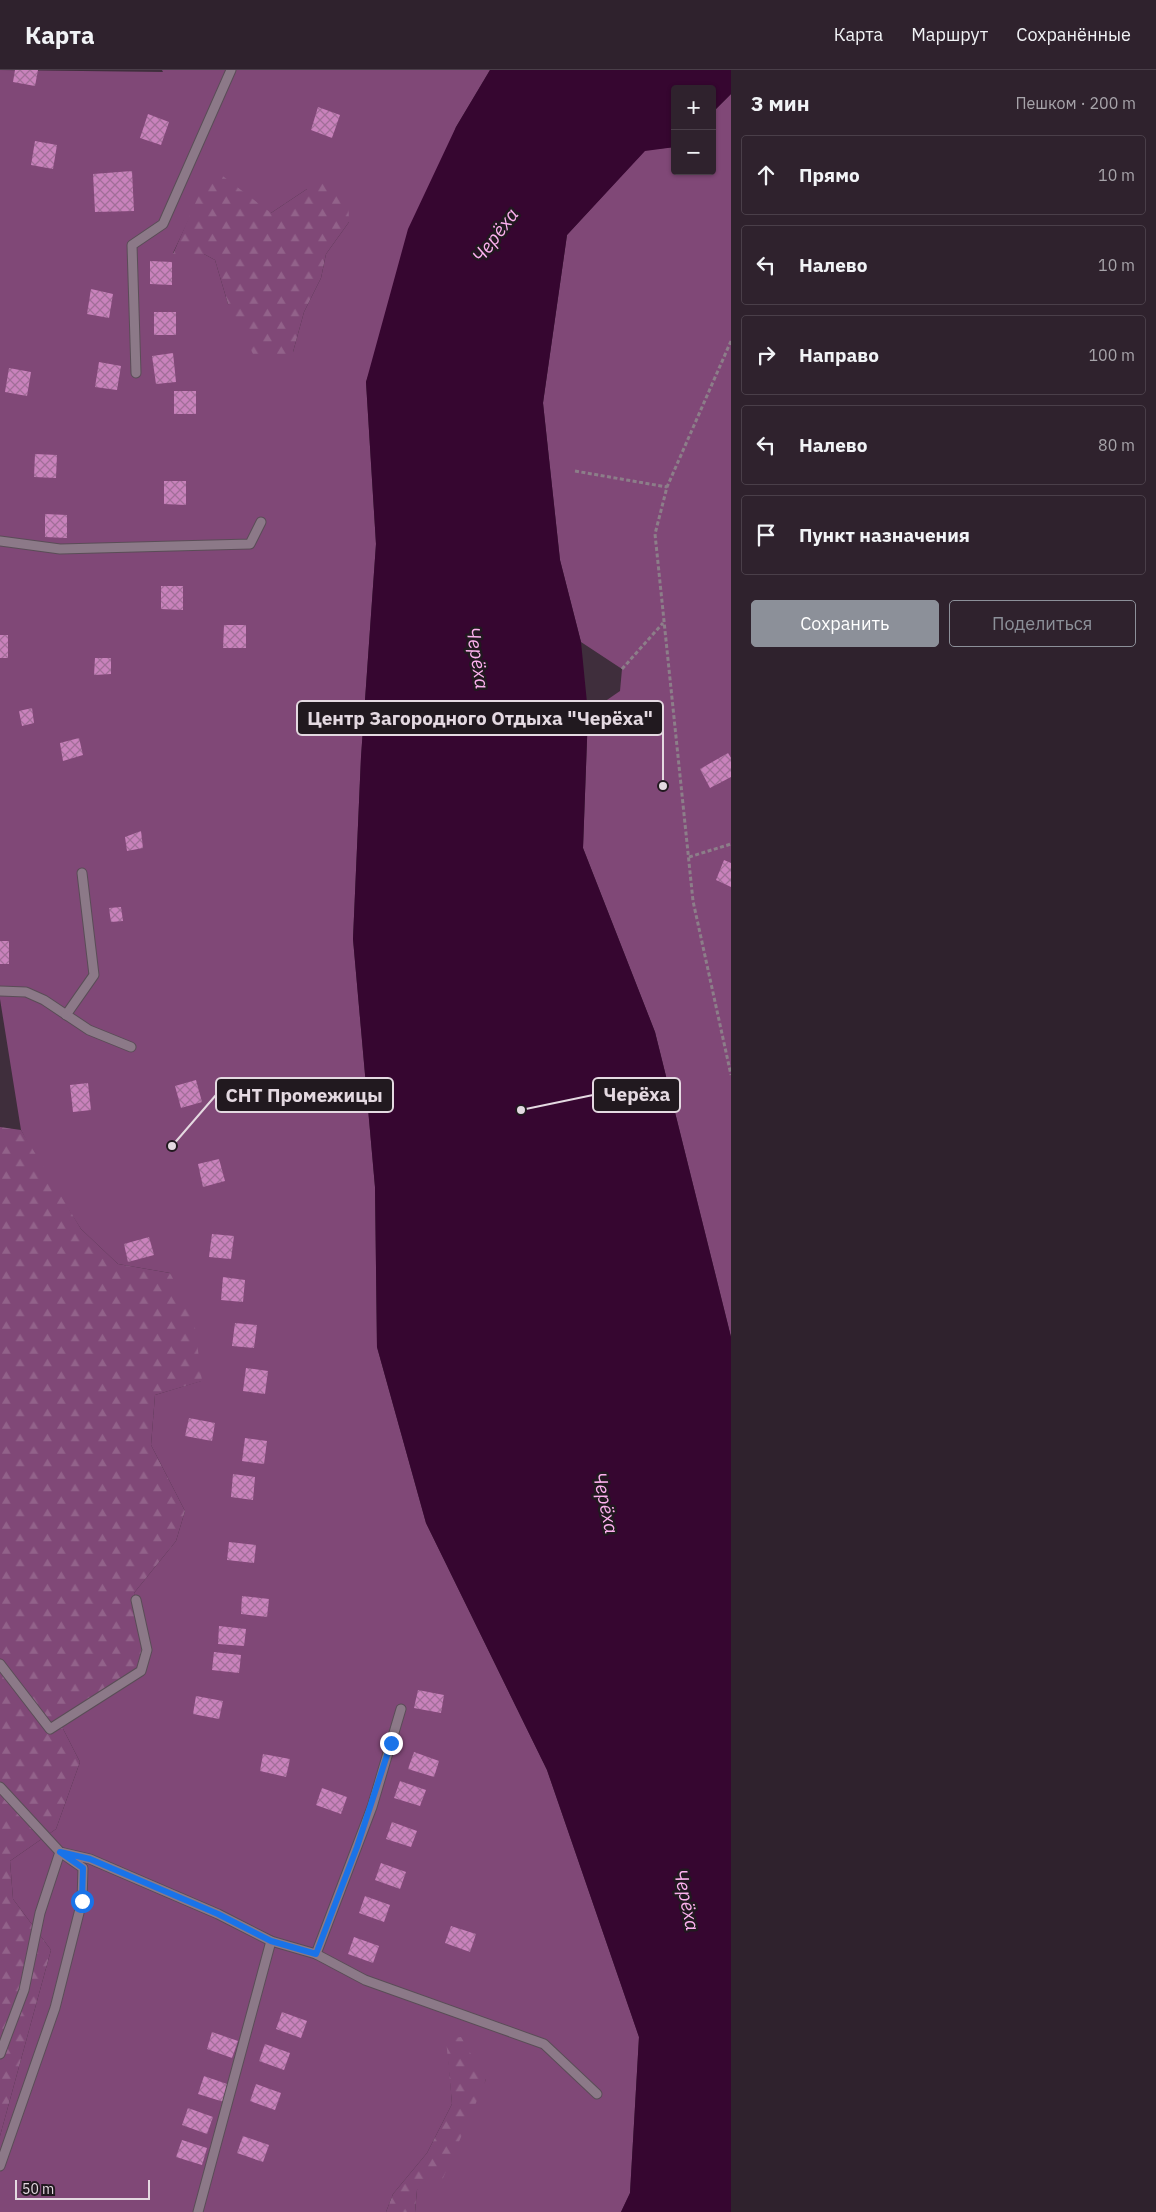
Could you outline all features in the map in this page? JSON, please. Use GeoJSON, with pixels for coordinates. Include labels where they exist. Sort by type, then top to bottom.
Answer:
{"type":"FeatureCollection","features":[{"type":"Feature","properties":{"kind":"lane"},"geometry":{"type":"LineString","coordinates":[[136,373],[132,245],[163,224],[231,70]]}},
{"type":"Feature","properties":{"kind":"lane"},"geometry":{"type":"LineString","coordinates":[[0,541],[60,549],[250,544],[261,522]]}},
{"type":"Feature","properties":{"kind":"lane"},"geometry":{"type":"LineString","coordinates":[[66,1015],[94,975],[82,873]]}},
{"type":"Feature","properties":{"kind":"lane"},"geometry":{"type":"LineString","coordinates":[[0,991],[26,992],[44,1000],[89,1030],[132,1047]]}},
{"type":"Feature","properties":{"kind":"lane"},"geometry":{"type":"LineString","coordinates":[[0,1664],[50,1729],[141,1671],[147,1650],[136,1600]]}},
{"type":"Feature","properties":{"kind":"lane"},"geometry":{"type":"LineString","coordinates":[[316,1954],[372,1806],[401,1709]]}},
{"type":"Feature","properties":{"kind":"lane"},"geometry":{"type":"LineString","coordinates":[[0,1787],[60,1852],[83,1868],[82,1901],[55,2008],[0,2166]]}},
{"type":"Feature","properties":{"kind":"lane"},"geometry":{"type":"LineString","coordinates":[[60,1852],[90,1859],[218,1914],[271,1941],[316,1954],[365,1980],[544,2044],[597,2094]]}},
{"type":"Feature","properties":{"kind":"lane"},"geometry":{"type":"LineString","coordinates":[[0,2054],[24,1990],[40,1913],[60,1852]]}},
{"type":"Feature","properties":{"kind":"lane"},"geometry":{"type":"LineString","coordinates":[[198,2212],[271,1941]]}},
{"type":"Feature","properties":{"kind":"path"},"geometry":{"type":"LineString","coordinates":[[731,341],[666,487],[655,534],[694,901],[731,1074]]}},
{"type":"Feature","properties":{"kind":"path"},"geometry":{"type":"LineString","coordinates":[[575,470],[666,487]]}},
{"type":"Feature","properties":{"kind":"path"},"geometry":{"type":"LineString","coordinates":[[622,669],[663,622]]}},
{"type":"Feature","properties":{"kind":"path"},"geometry":{"type":"LineString","coordinates":[[689,857],[731,844]]}},
{"type":"Feature","properties":{"kind":"green space"},"geometry":{"type":"Polygon","coordinates":[[[0,70],[163,72],[162,70],[490,70],[456,127],[366,382],[376,544],[361,757],[353,939],[375,1187],[377,1347],[426,1523],[547,1770],[639,2037],[630,2193],[621,2212],[415,2212],[417,2190],[486,2080],[447,2040],[452,2104],[427,2153],[393,2194],[386,2212],[0,2212],[0,2136],[51,1950],[13,1899],[10,1861],[56,1829],[80,1762],[59,1721],[144,1650],[134,1593],[176,1541],[185,1511],[151,1445],[155,1395],[201,1381],[170,1273],[118,1264],[81,1229],[38,1162],[21,1130],[0,999],[0,70]],[[307,189],[271,213],[190,217],[173,253],[204,254],[215,260],[228,304],[293,352],[304,312],[321,278],[326,254],[349,222],[307,189]]]}},
{"type":"Feature","properties":{"kind":"green space"},"geometry":{"type":"Polygon","coordinates":[[[731,94],[731,1337],[655,1032],[583,848],[588,713],[620,691],[622,669],[581,642],[560,560],[543,403],[567,235],[645,150],[671,147],[671,175],[716,175],[716,109],[731,94]]]}},
{"type":"Feature","properties":{"kind":"green space"},"geometry":{"type":"Polygon","coordinates":[[[211,167],[271,213],[307,189],[327,180],[348,196],[349,222],[326,254],[321,278],[304,312],[293,352],[282,363],[253,354],[228,304],[215,260],[204,254],[173,254],[211,167]]]}},
{"type":"Feature","properties":{"kind":"green space"},"geometry":{"type":"Polygon","coordinates":[[[0,1127],[21,1130],[81,1229],[118,1264],[170,1273],[194,1320],[202,1381],[155,1395],[151,1445],[185,1511],[176,1541],[134,1593],[144,1650],[139,1669],[59,1721],[80,1762],[56,1829],[10,1861],[13,1899],[51,1950],[0,2136],[0,1127]]]}},
{"type":"Feature","properties":{"kind":"green space"},"geometry":{"type":"Polygon","coordinates":[[[461,2037],[486,2080],[443,2178],[417,2190],[415,2212],[386,2212],[393,2194],[427,2153],[452,2104],[446,2039],[461,2037]]]}},
{"type":"Feature","properties":{"kind":"water","name":"Черёха"},"geometry":{"type":"Polygon","coordinates":[[[490,70],[731,70],[731,94],[716,109],[716,85],[671,85],[671,148],[645,151],[567,235],[543,403],[560,560],[581,642],[588,713],[583,848],[655,1032],[731,1337],[731,2212],[621,2212],[630,2193],[639,2037],[547,1770],[426,1523],[377,1347],[375,1187],[353,939],[361,757],[376,544],[366,382],[408,229],[456,127],[490,70]]]}},
{"type":"Feature","properties":{"kind":"building"},"geometry":{"type":"Polygon","coordinates":[[[15,70],[38,70],[35,86],[13,82],[15,70]]]}},
{"type":"Feature","properties":{"kind":"building"},"geometry":{"type":"Polygon","coordinates":[[[318,107],[340,115],[332,138],[311,130],[318,107]]]}},
{"type":"Feature","properties":{"kind":"building"},"geometry":{"type":"Polygon","coordinates":[[[148,114],[169,122],[161,145],[140,138],[148,114]]]}},
{"type":"Feature","properties":{"kind":"building"},"geometry":{"type":"Polygon","coordinates":[[[35,141],[57,145],[53,169],[31,165],[35,141]]]}},
{"type":"Feature","properties":{"kind":"building"},"geometry":{"type":"Polygon","coordinates":[[[132,171],[134,211],[95,212],[93,174],[132,171]]]}},
{"type":"Feature","properties":{"kind":"building"},"geometry":{"type":"Polygon","coordinates":[[[150,261],[172,262],[172,285],[150,284],[150,261]]]}},
{"type":"Feature","properties":{"kind":"building"},"geometry":{"type":"Polygon","coordinates":[[[91,289],[113,294],[109,318],[87,314],[91,289]]]}},
{"type":"Feature","properties":{"kind":"building"},"geometry":{"type":"Polygon","coordinates":[[[154,312],[176,312],[176,335],[154,335],[154,312]]]}},
{"type":"Feature","properties":{"kind":"building"},"geometry":{"type":"Polygon","coordinates":[[[173,353],[176,382],[156,384],[152,356],[173,353]]]}},
{"type":"Feature","properties":{"kind":"building"},"geometry":{"type":"Polygon","coordinates":[[[99,362],[121,366],[117,390],[95,387],[99,362]]]}},
{"type":"Feature","properties":{"kind":"building"},"geometry":{"type":"Polygon","coordinates":[[[9,368],[31,372],[27,396],[5,392],[9,368]]]}},
{"type":"Feature","properties":{"kind":"building"},"geometry":{"type":"Polygon","coordinates":[[[174,391],[196,391],[196,414],[174,414],[174,391]]]}},
{"type":"Feature","properties":{"kind":"building"},"geometry":{"type":"Polygon","coordinates":[[[35,454],[57,455],[56,478],[34,477],[35,454]]]}},
{"type":"Feature","properties":{"kind":"building"},"geometry":{"type":"Polygon","coordinates":[[[164,481],[186,481],[186,505],[164,504],[164,481]]]}},
{"type":"Feature","properties":{"kind":"building"},"geometry":{"type":"Polygon","coordinates":[[[45,514],[67,515],[67,538],[45,537],[45,514]]]}},
{"type":"Feature","properties":{"kind":"building"},"geometry":{"type":"Polygon","coordinates":[[[161,586],[183,586],[183,610],[161,609],[161,586]]]}},
{"type":"Feature","properties":{"kind":"building"},"geometry":{"type":"Polygon","coordinates":[[[224,625],[246,625],[246,648],[223,648],[224,625]]]}},
{"type":"Feature","properties":{"kind":"building"},"geometry":{"type":"Polygon","coordinates":[[[0,635],[8,635],[8,658],[0,658],[0,635]]]}},
{"type":"Feature","properties":{"kind":"building"},"geometry":{"type":"Polygon","coordinates":[[[95,658],[111,658],[111,674],[94,675],[95,658]]]}},
{"type":"Feature","properties":{"kind":"building"},"geometry":{"type":"Polygon","coordinates":[[[32,708],[34,723],[22,726],[19,711],[32,708]]]}},
{"type":"Feature","properties":{"kind":"building"},"geometry":{"type":"Polygon","coordinates":[[[79,738],[83,755],[63,761],[60,743],[79,738]]]}},
{"type":"Feature","properties":{"kind":"building"},"geometry":{"type":"Polygon","coordinates":[[[728,753],[731,758],[731,777],[710,788],[700,769],[728,753]]]}},
{"type":"Feature","properties":{"kind":"building"},"geometry":{"type":"Polygon","coordinates":[[[141,831],[143,848],[127,851],[125,837],[141,831]]]}},
{"type":"Feature","properties":{"kind":"building"},"geometry":{"type":"Polygon","coordinates":[[[724,860],[731,863],[731,887],[716,880],[724,860]]]}},
{"type":"Feature","properties":{"kind":"building"},"geometry":{"type":"Polygon","coordinates":[[[121,907],[123,921],[111,922],[109,908],[121,907]]]}},
{"type":"Feature","properties":{"kind":"building"},"geometry":{"type":"Polygon","coordinates":[[[0,941],[9,941],[9,964],[0,964],[0,941]]]}},
{"type":"Feature","properties":{"kind":"building"},"geometry":{"type":"Polygon","coordinates":[[[196,1080],[202,1102],[181,1108],[175,1086],[196,1080]]]}},
{"type":"Feature","properties":{"kind":"building"},"geometry":{"type":"Polygon","coordinates":[[[88,1083],[91,1110],[73,1112],[70,1085],[88,1083]]]}},
{"type":"Feature","properties":{"kind":"building"},"geometry":{"type":"Polygon","coordinates":[[[219,1159],[225,1181],[203,1187],[198,1164],[219,1159]]]}},
{"type":"Feature","properties":{"kind":"building"},"geometry":{"type":"Polygon","coordinates":[[[212,1234],[234,1236],[231,1259],[209,1257],[212,1234]]]}},
{"type":"Feature","properties":{"kind":"building"},"geometry":{"type":"Polygon","coordinates":[[[149,1237],[154,1255],[128,1262],[124,1244],[149,1237]]]}},
{"type":"Feature","properties":{"kind":"building"},"geometry":{"type":"Polygon","coordinates":[[[223,1277],[245,1280],[243,1302],[221,1300],[223,1277]]]}},
{"type":"Feature","properties":{"kind":"building"},"geometry":{"type":"Polygon","coordinates":[[[235,1323],[257,1325],[254,1348],[232,1346],[235,1323]]]}},
{"type":"Feature","properties":{"kind":"building"},"geometry":{"type":"Polygon","coordinates":[[[246,1368],[268,1371],[265,1394],[243,1391],[246,1368]]]}},
{"type":"Feature","properties":{"kind":"building"},"geometry":{"type":"Polygon","coordinates":[[[189,1418],[215,1423],[212,1441],[185,1436],[189,1418]]]}},
{"type":"Feature","properties":{"kind":"building"},"geometry":{"type":"Polygon","coordinates":[[[245,1438],[267,1441],[264,1464],[242,1461],[245,1438]]]}},
{"type":"Feature","properties":{"kind":"building"},"geometry":{"type":"Polygon","coordinates":[[[233,1474],[255,1477],[253,1500],[231,1497],[233,1474]]]}},
{"type":"Feature","properties":{"kind":"building"},"geometry":{"type":"Polygon","coordinates":[[[229,1542],[256,1545],[254,1563],[227,1560],[229,1542]]]}},
{"type":"Feature","properties":{"kind":"building"},"geometry":{"type":"Polygon","coordinates":[[[242,1596],[269,1599],[267,1617],[241,1614],[242,1596]]]}},
{"type":"Feature","properties":{"kind":"building"},"geometry":{"type":"Polygon","coordinates":[[[219,1626],[246,1629],[244,1646],[218,1644],[219,1626]]]}},
{"type":"Feature","properties":{"kind":"building"},"geometry":{"type":"Polygon","coordinates":[[[214,1652],[241,1655],[239,1673],[212,1670],[214,1652]]]}},
{"type":"Feature","properties":{"kind":"building"},"geometry":{"type":"Polygon","coordinates":[[[418,1690],[444,1695],[441,1713],[414,1708],[418,1690]]]}},
{"type":"Feature","properties":{"kind":"building"},"geometry":{"type":"Polygon","coordinates":[[[196,1696],[223,1701],[219,1719],[193,1714],[196,1696]]]}},
{"type":"Feature","properties":{"kind":"building"},"geometry":{"type":"Polygon","coordinates":[[[414,1752],[439,1761],[434,1777],[408,1769],[414,1752]]]}},
{"type":"Feature","properties":{"kind":"building"},"geometry":{"type":"Polygon","coordinates":[[[263,1754],[290,1759],[286,1777],[260,1771],[263,1754]]]}},
{"type":"Feature","properties":{"kind":"building"},"geometry":{"type":"Polygon","coordinates":[[[400,1781],[426,1790],[420,1806],[394,1798],[400,1781]]]}},
{"type":"Feature","properties":{"kind":"building"},"geometry":{"type":"Polygon","coordinates":[[[322,1788],[347,1797],[341,1814],[316,1805],[322,1788]]]}},
{"type":"Feature","properties":{"kind":"building"},"geometry":{"type":"Polygon","coordinates":[[[392,1822],[417,1831],[411,1847],[386,1839],[392,1822]]]}},
{"type":"Feature","properties":{"kind":"building"},"geometry":{"type":"Polygon","coordinates":[[[381,1863],[406,1872],[400,1889],[375,1880],[381,1863]]]}},
{"type":"Feature","properties":{"kind":"building"},"geometry":{"type":"Polygon","coordinates":[[[365,1896],[390,1905],[384,1922],[359,1913],[365,1896]]]}},
{"type":"Feature","properties":{"kind":"building"},"geometry":{"type":"Polygon","coordinates":[[[451,1926],[476,1934],[470,1952],[445,1943],[451,1926]]]}},
{"type":"Feature","properties":{"kind":"building"},"geometry":{"type":"Polygon","coordinates":[[[354,1937],[379,1946],[373,1963],[348,1954],[354,1937]]]}},
{"type":"Feature","properties":{"kind":"building"},"geometry":{"type":"Polygon","coordinates":[[[282,2012],[307,2021],[301,2038],[276,2029],[282,2012]]]}},
{"type":"Feature","properties":{"kind":"building"},"geometry":{"type":"Polygon","coordinates":[[[212,2032],[238,2041],[232,2058],[207,2049],[212,2032]]]}},
{"type":"Feature","properties":{"kind":"building"},"geometry":{"type":"Polygon","coordinates":[[[265,2044],[290,2053],[284,2070],[259,2061],[265,2044]]]}},
{"type":"Feature","properties":{"kind":"building"},"geometry":{"type":"Polygon","coordinates":[[[204,2076],[230,2085],[224,2102],[198,2094],[204,2076]]]}},
{"type":"Feature","properties":{"kind":"building"},"geometry":{"type":"Polygon","coordinates":[[[256,2084],[281,2093],[275,2110],[250,2101],[256,2084]]]}},
{"type":"Feature","properties":{"kind":"building"},"geometry":{"type":"Polygon","coordinates":[[[188,2108],[213,2117],[207,2134],[182,2125],[188,2108]]]}},
{"type":"Feature","properties":{"kind":"building"},"geometry":{"type":"Polygon","coordinates":[[[243,2136],[269,2145],[263,2162],[237,2153],[243,2136]]]}},
{"type":"Feature","properties":{"kind":"building"},"geometry":{"type":"Polygon","coordinates":[[[182,2140],[207,2148],[202,2165],[176,2157],[182,2140]]]}},
{"type":"Feature","properties":{"kind":"place","name":"Центр Загородного Отдыха \"Черёха\""},"geometry":{"type":"Point","coordinates":[663,786]}},
{"type":"Feature","properties":{"kind":"place","name":"Черёха"},"geometry":{"type":"Point","coordinates":[521,1110]}},
{"type":"Feature","properties":{"kind":"place","name":"СНТ Промежицы"},"geometry":{"type":"Point","coordinates":[172,1146]}},
{"type":"Feature","properties":{"kind":"route"},"geometry":{"type":"LineString","coordinates":[[82,1901],[83,1868],[60,1852],[90,1859],[218,1914],[271,1941],[316,1954],[339,1899],[372,1806],[391,1743]]}}]}
